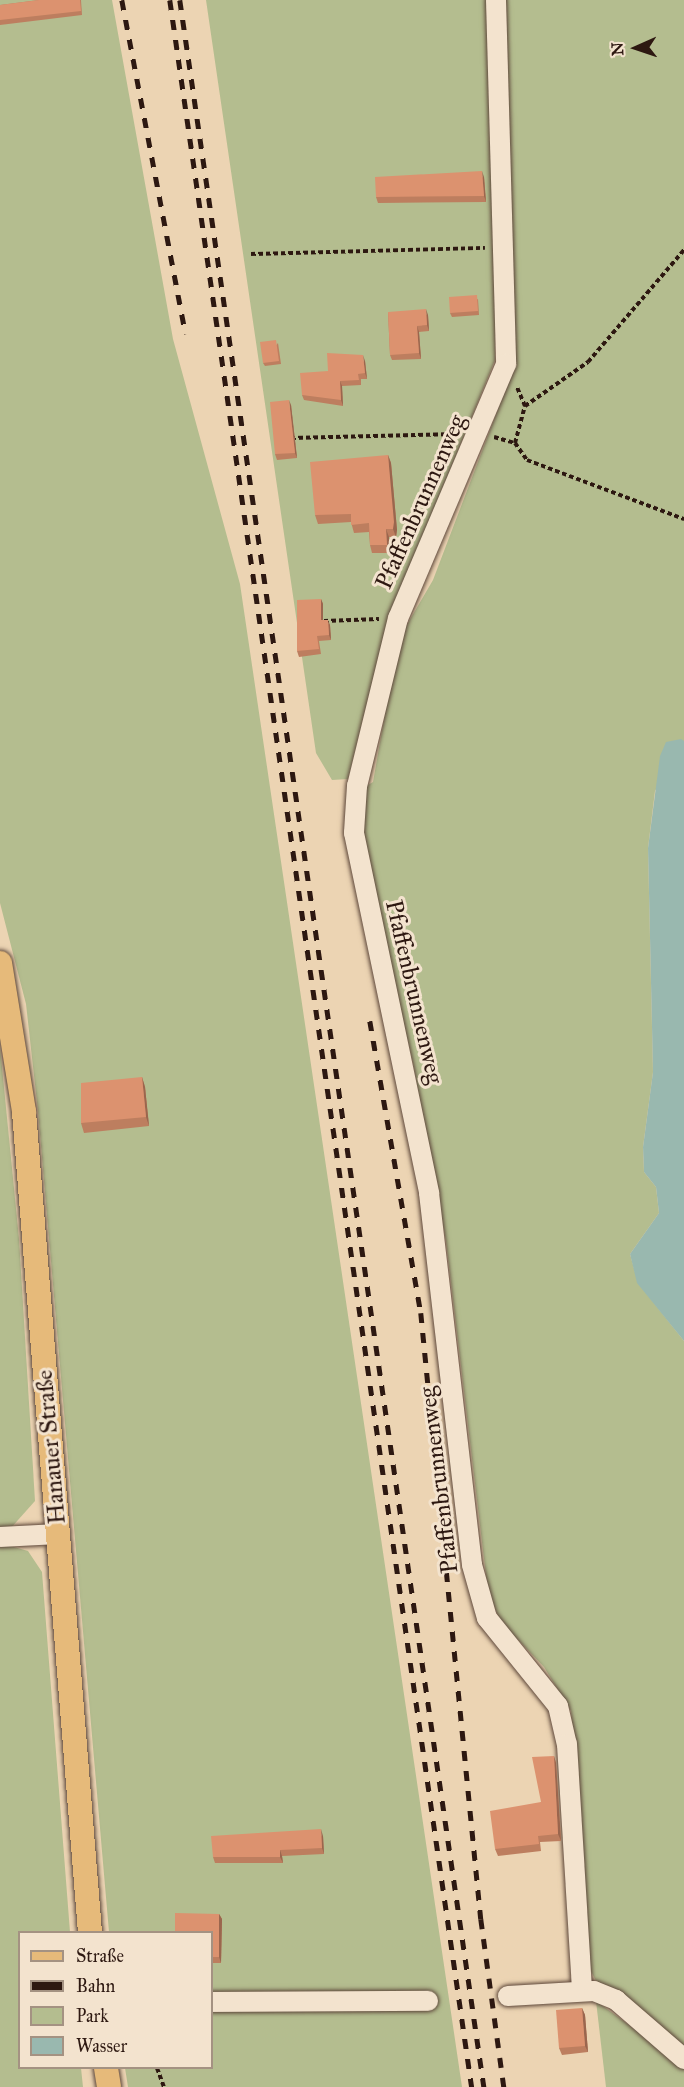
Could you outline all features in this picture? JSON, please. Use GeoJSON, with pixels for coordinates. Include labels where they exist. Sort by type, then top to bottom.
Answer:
{"type":"FeatureCollection","features":[{"type":"Feature","properties":{"kind":"main road","name":"Hanauer Straße"},"geometry":{"type":"LineString","coordinates":[[0,963],[24,1112],[90,1931]]}},
{"type":"Feature","properties":{"kind":"main road"},"geometry":{"type":"LineString","coordinates":[[106,2069],[109,2087]]}},
{"type":"Feature","properties":{"kind":"lane","name":"Pfaffenbrunnenweg"},"geometry":{"type":"LineString","coordinates":[[496,0],[506,364],[479,433],[398,618],[357,786],[357,862],[400,1033],[426,1172],[472,1565],[487,1618],[558,1706],[567,1744],[582,1991]]}},
{"type":"Feature","properties":{"kind":"lane"},"geometry":{"type":"LineString","coordinates":[[0,1537],[58,1534]]}},
{"type":"Feature","properties":{"kind":"lane"},"geometry":{"type":"LineString","coordinates":[[508,1996],[582,1991],[616,2000],[684,2059]]}},
{"type":"Feature","properties":{"kind":"lane"},"geometry":{"type":"LineString","coordinates":[[213,2002],[428,2001]]}},
{"type":"Feature","properties":{"kind":"path"},"geometry":{"type":"LineString","coordinates":[[251,254],[504,248]]}},
{"type":"Feature","properties":{"kind":"path"},"geometry":{"type":"LineString","coordinates":[[525,406],[588,362],[684,250]]}},
{"type":"Feature","properties":{"kind":"path"},"geometry":{"type":"LineString","coordinates":[[506,364],[525,406],[515,443]]}},
{"type":"Feature","properties":{"kind":"path"},"geometry":{"type":"LineString","coordinates":[[278,438],[479,433],[515,443],[528,460],[684,519]]}},
{"type":"Feature","properties":{"kind":"path"},"geometry":{"type":"LineString","coordinates":[[311,621],[398,618]]}},
{"type":"Feature","properties":{"kind":"path"},"geometry":{"type":"LineString","coordinates":[[158,2069],[164,2087]]}},
{"type":"Feature","properties":{"kind":"green space"},"geometry":{"type":"Polygon","coordinates":[[[0,0],[112,0],[173,339],[240,584],[462,2087],[128,2087],[125,2069],[213,2069],[213,1931],[109,1931],[38,1111],[26,1004],[0,903],[0,0]]]}},
{"type":"Feature","properties":{"kind":"green space"},"geometry":{"type":"Polygon","coordinates":[[[206,0],[486,0],[495,164],[495,360],[386,627],[348,779],[332,780],[316,753],[206,0]]]}},
{"type":"Feature","properties":{"kind":"green space"},"geometry":{"type":"Polygon","coordinates":[[[506,0],[684,0],[684,741],[655,791],[648,848],[653,1072],[643,1147],[644,1172],[656,1187],[659,1213],[630,1254],[638,1283],[684,1341],[684,2048],[618,1991],[596,1981],[589,1967],[571,1711],[544,1667],[501,1622],[488,1592],[446,1241],[413,1063],[360,838],[363,788],[373,782],[398,640],[433,580],[511,375],[506,0]]]}},
{"type":"Feature","properties":{"kind":"green space"},"geometry":{"type":"Polygon","coordinates":[[[0,1047],[19,1239],[35,1501],[10,1529],[0,1529],[0,1047]]]}},
{"type":"Feature","properties":{"kind":"green space"},"geometry":{"type":"Polygon","coordinates":[[[0,1543],[28,1551],[42,1572],[70,1931],[18,1931],[18,2069],[81,2069],[83,2087],[0,2087],[0,1543]]]}},
{"type":"Feature","properties":{"kind":"green space"},"geometry":{"type":"Polygon","coordinates":[[[596,2001],[684,2065],[684,2087],[606,2087],[596,2001]]]}},
{"type":"Feature","properties":{"kind":"water"},"geometry":{"type":"Polygon","coordinates":[[[681,739],[684,741],[684,1341],[637,1283],[630,1254],[659,1213],[656,1187],[644,1172],[643,1147],[653,1072],[648,848],[660,756],[666,742],[681,739]]]}},
{"type":"Feature","properties":{"kind":"building"},"geometry":{"type":"Polygon","coordinates":[[[39,0],[80,0],[81,11],[0,20],[0,5],[39,0]]]}},
{"type":"Feature","properties":{"kind":"building"},"geometry":{"type":"Polygon","coordinates":[[[482,171],[484,196],[376,197],[375,177],[482,171]]]}},
{"type":"Feature","properties":{"kind":"building"},"geometry":{"type":"Polygon","coordinates":[[[477,295],[478,311],[450,313],[449,297],[477,295]]]}},
{"type":"Feature","properties":{"kind":"building"},"geometry":{"type":"Polygon","coordinates":[[[426,309],[427,325],[417,326],[419,353],[390,355],[388,312],[426,309]]]}},
{"type":"Feature","properties":{"kind":"building"},"geometry":{"type":"Polygon","coordinates":[[[276,340],[279,361],[263,363],[260,342],[276,340]]]}},
{"type":"Feature","properties":{"kind":"building"},"geometry":{"type":"Polygon","coordinates":[[[327,353],[363,355],[365,373],[358,374],[359,380],[340,381],[341,400],[302,395],[300,373],[328,371],[327,353]]]}},
{"type":"Feature","properties":{"kind":"building"},"geometry":{"type":"Polygon","coordinates":[[[289,400],[295,453],[275,454],[270,402],[289,400]]]}},
{"type":"Feature","properties":{"kind":"building"},"geometry":{"type":"Polygon","coordinates":[[[388,455],[394,522],[393,529],[386,529],[387,545],[370,545],[369,523],[351,525],[351,514],[315,515],[310,462],[388,455]]]}},
{"type":"Feature","properties":{"kind":"building"},"geometry":{"type":"Polygon","coordinates":[[[321,599],[321,620],[328,620],[329,635],[317,636],[319,649],[297,651],[297,600],[321,599]]]}},
{"type":"Feature","properties":{"kind":"building"},"geometry":{"type":"Polygon","coordinates":[[[142,1077],[146,1117],[81,1123],[81,1083],[142,1077]]]}},
{"type":"Feature","properties":{"kind":"building"},"geometry":{"type":"Polygon","coordinates":[[[554,1756],[558,1834],[538,1836],[539,1844],[495,1849],[490,1811],[541,1802],[532,1757],[554,1756]]]}},
{"type":"Feature","properties":{"kind":"building"},"geometry":{"type":"Polygon","coordinates":[[[321,1829],[322,1848],[280,1850],[280,1857],[213,1857],[211,1836],[321,1829]]]}},
{"type":"Feature","properties":{"kind":"building"},"geometry":{"type":"Polygon","coordinates":[[[175,1913],[219,1914],[219,1957],[213,1957],[213,1931],[175,1931],[175,1913]]]}},
{"type":"Feature","properties":{"kind":"building"},"geometry":{"type":"Polygon","coordinates":[[[582,2008],[585,2046],[559,2048],[556,2010],[582,2008]]]}},
{"type":"Feature","properties":{"kind":"railway"},"geometry":{"type":"LineString","coordinates":[[122,0],[186,334]]}},
{"type":"Feature","properties":{"kind":"railway"},"geometry":{"type":"LineString","coordinates":[[170,0],[472,2087]]}},
{"type":"Feature","properties":{"kind":"railway"},"geometry":{"type":"LineString","coordinates":[[180,0],[484,2087]]}},
{"type":"Feature","properties":{"kind":"railway"},"geometry":{"type":"LineString","coordinates":[[370,1021],[421,1313],[481,1919],[504,2087]]}}]}
